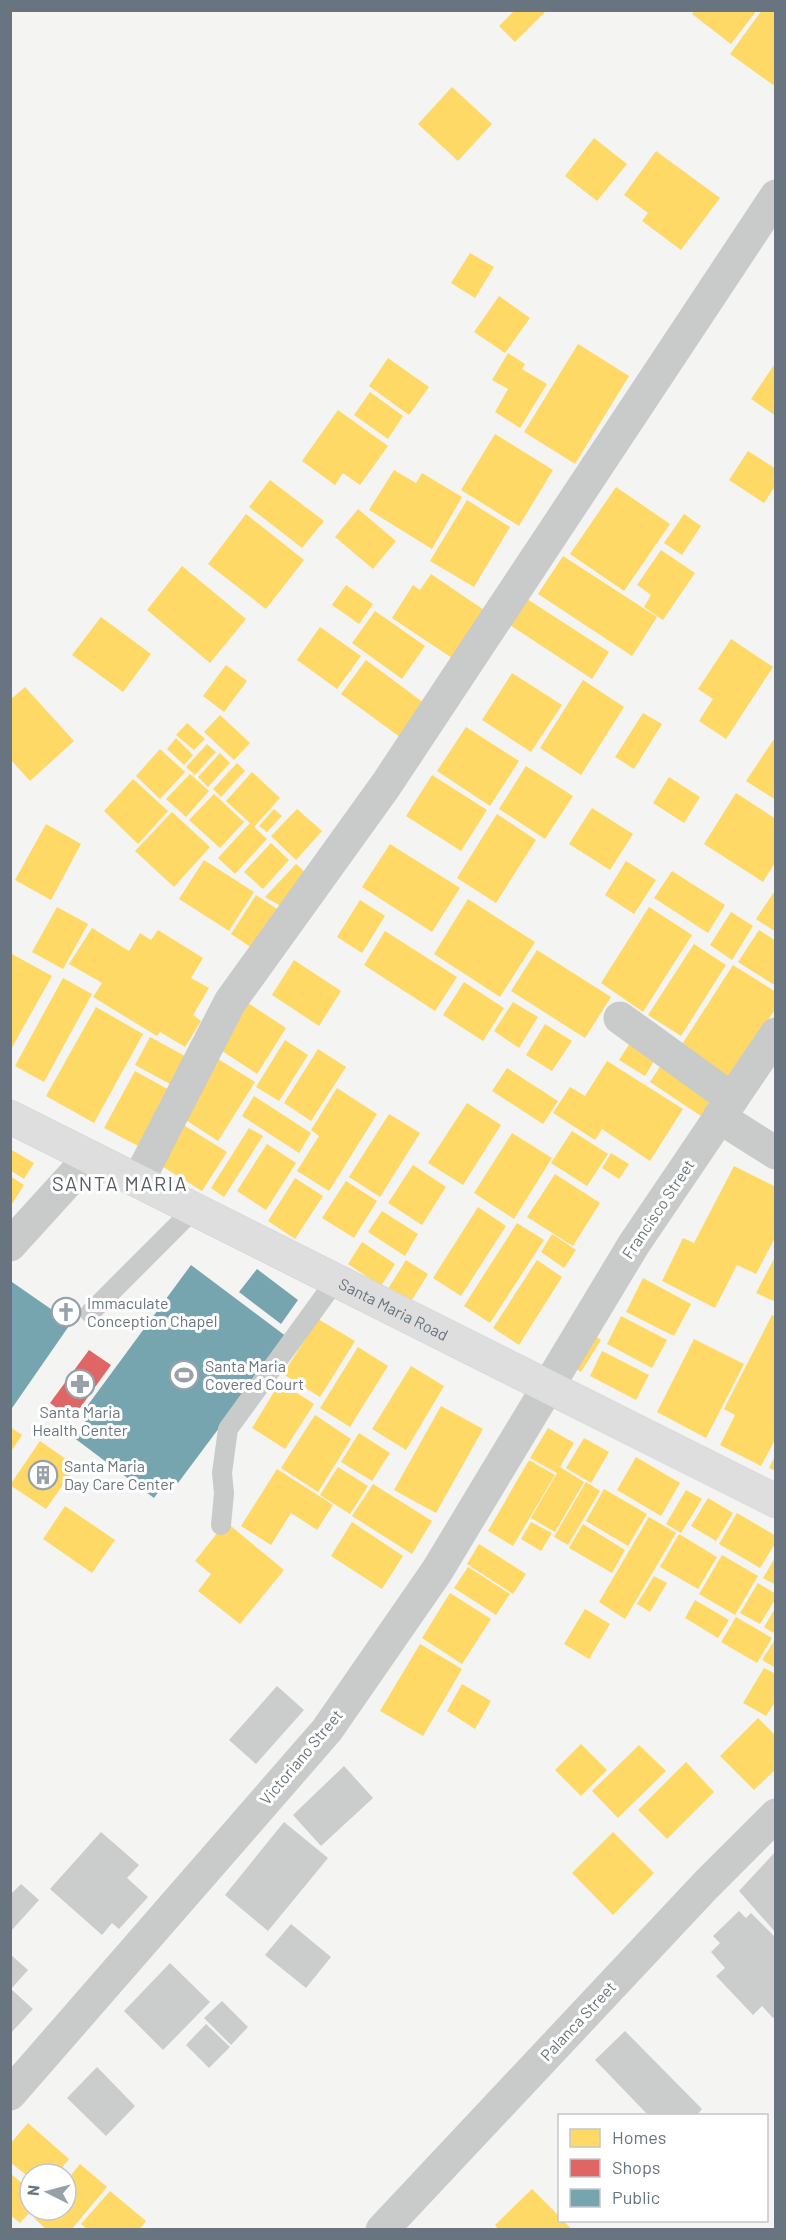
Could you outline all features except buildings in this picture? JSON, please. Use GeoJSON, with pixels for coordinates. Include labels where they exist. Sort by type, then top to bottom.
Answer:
{"type":"FeatureCollection","features":[{"type":"Feature","properties":{"kind":"main road","name":"Santa Maria Road"},"geometry":{"type":"LineString","coordinates":[[10,1117],[776,1501]]}},
{"type":"Feature","properties":{"kind":"street"},"geometry":{"type":"LineString","coordinates":[[138,1181],[230,1002],[386,785],[776,196]]}},
{"type":"Feature","properties":{"kind":"street"},"geometry":{"type":"LineString","coordinates":[[620,1018],[776,1153]]}},
{"type":"Feature","properties":{"kind":"street","name":"Francisco Street"},"geometry":{"type":"LineString","coordinates":[[547,1386],[634,1244],[776,1034]]}},
{"type":"Feature","properties":{"kind":"street"},"geometry":{"type":"LineString","coordinates":[[10,1245],[90,1157]]}},
{"type":"Feature","properties":{"kind":"street","name":"Victoriano Street"},"geometry":{"type":"LineString","coordinates":[[10,2094],[327,1730],[437,1571],[547,1386]]}},
{"type":"Feature","properties":{"kind":"street","name":"Palanca Street"},"geometry":{"type":"LineString","coordinates":[[382,2229],[706,1885],[776,1815]]}},
{"type":"Feature","properties":{"kind":"lane"},"geometry":{"type":"LineString","coordinates":[[90,1312],[194,1209]]}},
{"type":"Feature","properties":{"kind":"lane"},"geometry":{"type":"LineString","coordinates":[[221,1524],[224,1493],[222,1473],[228,1430],[336,1280]]}},
{"type":"Feature","properties":{"kind":"place","name":"Immaculate Conception Chapel"},"geometry":{"type":"Point","coordinates":[66,1312]}},
{"type":"Feature","properties":{"kind":"place","name":"Santa Maria Covered Court"},"geometry":{"type":"Point","coordinates":[184,1375]}},
{"type":"Feature","properties":{"kind":"place","name":"Santa Maria Health Center"},"geometry":{"type":"Point","coordinates":[80,1384]}},
{"type":"Feature","properties":{"kind":"place","name":"Santa Maria Day Care Center"},"geometry":{"type":"Point","coordinates":[43,1475]}},
{"type":"Feature","properties":{"kind":"district","name":"SANTA MARIA"},"geometry":{"type":"Point","coordinates":[120,1184]}}]}
